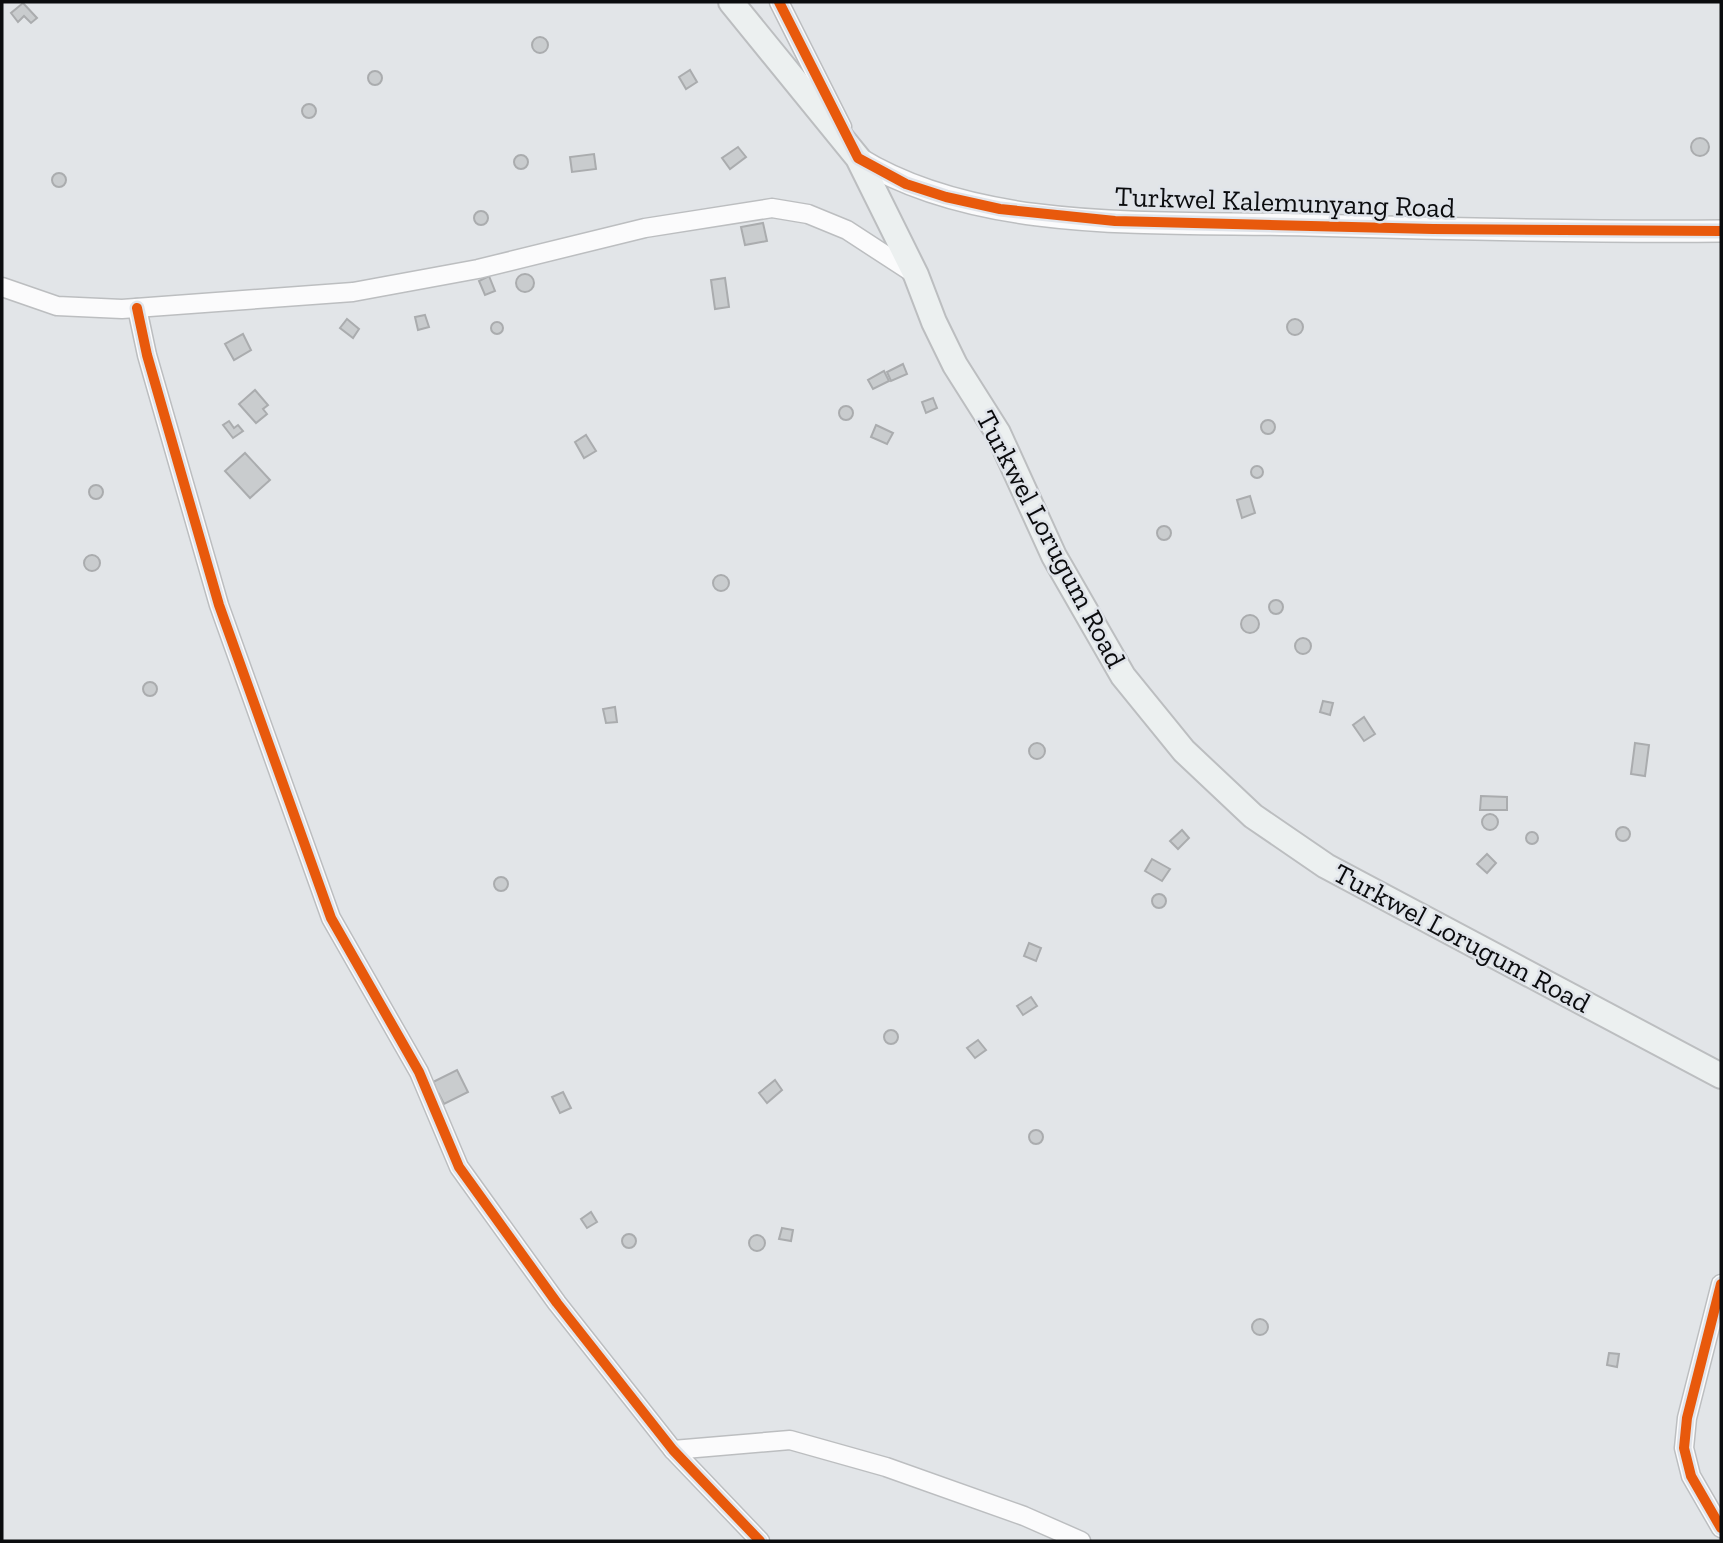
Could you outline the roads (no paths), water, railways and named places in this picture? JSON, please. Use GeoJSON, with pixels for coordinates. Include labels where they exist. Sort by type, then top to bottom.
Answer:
{"type":"FeatureCollection","features":[{"type":"Feature","properties":{"kind":"main road","name":"Turkwel Lorugum Road"},"geometry":{"type":"LineString","coordinates":[[731,2],[858,158],[916,275],[944,343],[998,433],[1054,556],[1123,676],[1184,751],[1252,816],[1326,866],[1721,1076]]}},
{"type":"Feature","properties":{"kind":"street"},"geometry":{"type":"LineString","coordinates":[[779,2],[858,158]]}},
{"type":"Feature","properties":{"kind":"street","name":"Turkwel Kalemunyang Road"},"geometry":{"type":"LineString","coordinates":[[858,158],[906,184],[946,197],[1000,209],[1115,221],[1433,229],[1721,231]]}},
{"type":"Feature","properties":{"kind":"street"},"geometry":{"type":"LineString","coordinates":[[2,287],[57,306],[138,308],[353,292],[478,269],[645,228],[772,208],[808,214],[847,230],[916,275]]}},
{"type":"Feature","properties":{"kind":"street"},"geometry":{"type":"LineString","coordinates":[[138,308],[147,355],[219,605],[331,918],[419,1072],[459,1167],[557,1303],[673,1450],[760,1541]]}},
{"type":"Feature","properties":{"kind":"street"},"geometry":{"type":"LineString","coordinates":[[1721,1284],[1687,1418],[1684,1448],[1691,1476],[1721,1528]]}},
{"type":"Feature","properties":{"kind":"street"},"geometry":{"type":"LineString","coordinates":[[673,1450],[790,1440],[886,1467],[1024,1516],[1081,1541]]}}]}
